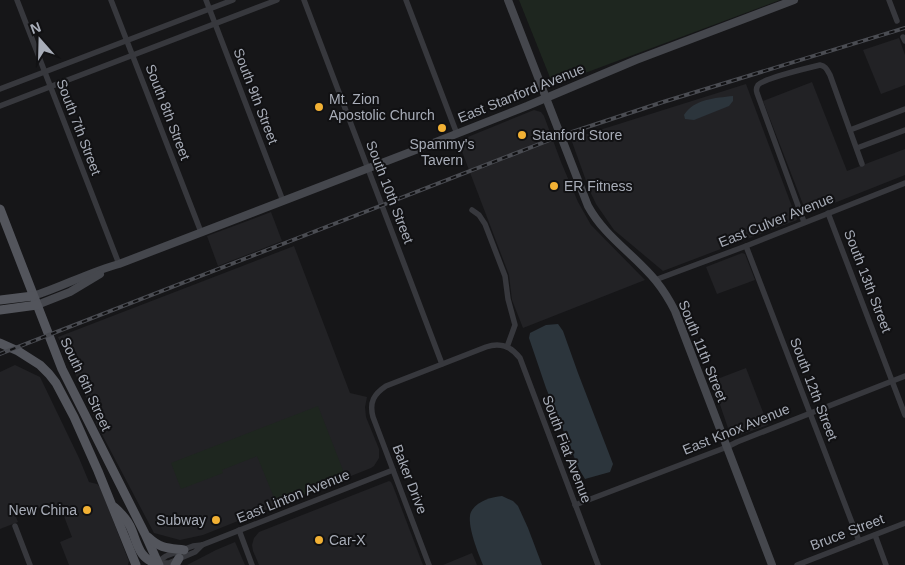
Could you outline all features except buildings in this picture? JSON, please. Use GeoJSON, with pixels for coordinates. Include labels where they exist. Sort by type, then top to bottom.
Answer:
{"type":"FeatureCollection","features":[{"type":"Feature","properties":{"kind":"main road","name":"South 11th Street"},"geometry":{"type":"LineString","coordinates":[[508,0],[590,210],[606,232],[655,280],[675,311],[772,565]]}},
{"type":"Feature","properties":{"kind":"main road","name":"East Stanford Avenue"},"geometry":{"type":"LineString","coordinates":[[0,300],[33,296],[60,286],[368,169],[636,60],[794,0]]}},
{"type":"Feature","properties":{"kind":"main road","name":"South 6th Street"},"geometry":{"type":"LineString","coordinates":[[0,209],[65,376],[145,534],[156,564]]}},
{"type":"Feature","properties":{"kind":"main road","name":"East Stanford Avenue"},"geometry":{"type":"LineString","coordinates":[[0,310],[37,305],[70,292],[94,276],[118,264]]}},
{"type":"Feature","properties":{"kind":"main road","name":"South 6th Street"},"geometry":{"type":"LineString","coordinates":[[0,343],[40,365],[60,390],[98,470],[136,565]]}},
{"type":"Feature","properties":{"kind":"main road"},"geometry":{"type":"LineString","coordinates":[[112,505],[124,516],[143,555],[156,564]]}},
{"type":"Feature","properties":{"kind":"main road"},"geometry":{"type":"LineString","coordinates":[[145,534],[154,543],[163,548],[184,550]]}},
{"type":"Feature","properties":{"kind":"street","name":"South 7th Street"},"geometry":{"type":"LineString","coordinates":[[17,0],[118,264]]}},
{"type":"Feature","properties":{"kind":"street","name":"South 8th Street"},"geometry":{"type":"LineString","coordinates":[[111,0],[201,232]]}},
{"type":"Feature","properties":{"kind":"street","name":"South 9th Street"},"geometry":{"type":"LineString","coordinates":[[206,0],[283,201]]}},
{"type":"Feature","properties":{"kind":"street"},"geometry":{"type":"LineString","coordinates":[[0,89],[233,0]]}},
{"type":"Feature","properties":{"kind":"street"},"geometry":{"type":"LineString","coordinates":[[0,106],[277,0]]}},
{"type":"Feature","properties":{"kind":"street","name":"South 10th Street"},"geometry":{"type":"LineString","coordinates":[[304,0],[442,364]]}},
{"type":"Feature","properties":{"kind":"street"},"geometry":{"type":"LineString","coordinates":[[406,0],[457,134]]}},
{"type":"Feature","properties":{"kind":"street"},"geometry":{"type":"LineString","coordinates":[[889,0],[897,21]]}},
{"type":"Feature","properties":{"kind":"street"},"geometry":{"type":"LineString","coordinates":[[804,222],[757,93],[756,88],[758,84],[820,65],[824,66],[830,75],[862,164]]}},
{"type":"Feature","properties":{"kind":"street"},"geometry":{"type":"LineString","coordinates":[[850,130],[905,109]]}},
{"type":"Feature","properties":{"kind":"street"},"geometry":{"type":"LineString","coordinates":[[857,148],[905,130]]}},
{"type":"Feature","properties":{"kind":"street","name":"East Culver Avenue"},"geometry":{"type":"LineString","coordinates":[[655,280],[905,183]]}},
{"type":"Feature","properties":{"kind":"street"},"geometry":{"type":"LineString","coordinates":[[442,364],[494,345],[507,347],[515,324],[508,299],[505,276],[485,224],[479,215],[472,210]]}},
{"type":"Feature","properties":{"kind":"street","name":"South 13th Street"},"geometry":{"type":"LineString","coordinates":[[828,213],[905,415]]}},
{"type":"Feature","properties":{"kind":"street","name":"South 12th Street"},"geometry":{"type":"LineString","coordinates":[[746,246],[859,541]]}},
{"type":"Feature","properties":{"kind":"street","name":"South Fiat Avenue"},"geometry":{"type":"LineString","coordinates":[[507,347],[520,358],[598,565]]}},
{"type":"Feature","properties":{"kind":"street","name":"Baker Drive"},"geometry":{"type":"LineString","coordinates":[[429,565],[372,416],[371,409],[373,400],[379,390],[442,364]]}},
{"type":"Feature","properties":{"kind":"street","name":"East Knox Avenue"},"geometry":{"type":"LineString","coordinates":[[576,505],[905,376]]}},
{"type":"Feature","properties":{"kind":"street","name":"East Linton Avenue"},"geometry":{"type":"LineString","coordinates":[[156,564],[166,556],[193,546],[202,545],[393,470]]}},
{"type":"Feature","properties":{"kind":"street","name":"Bruce Street"},"geometry":{"type":"LineString","coordinates":[[797,565],[905,523]]}},
{"type":"Feature","properties":{"kind":"street"},"geometry":{"type":"LineString","coordinates":[[15,526],[30,565]]}},
{"type":"Feature","properties":{"kind":"street"},"geometry":{"type":"LineString","coordinates":[[239,530],[252,565]]}},
{"type":"Feature","properties":{"kind":"street"},"geometry":{"type":"LineString","coordinates":[[875,535],[886,565]]}},
{"type":"Feature","properties":{"kind":"street","name":"East Linton Avenue"},"geometry":{"type":"LineString","coordinates":[[156,564],[177,562],[195,552],[202,545]]}},
{"type":"Feature","properties":{"kind":"shaded area"},"geometry":{"type":"Polygon","coordinates":[[[519,0],[780,0],[553,85],[519,0]]]}},
{"type":"Feature","properties":{"kind":"shaded area"},"geometry":{"type":"Polygon","coordinates":[[[899,38],[905,55],[905,85],[881,94],[863,50],[899,38]]]}},
{"type":"Feature","properties":{"kind":"shaded area"},"geometry":{"type":"Polygon","coordinates":[[[812,82],[847,171],[905,149],[905,175],[809,213],[806,212],[763,101],[812,82]]]}},
{"type":"Feature","properties":{"kind":"shaded area"},"geometry":{"type":"Polygon","coordinates":[[[746,84],[797,220],[663,271],[614,230],[596,204],[571,139],[746,84]]]}},
{"type":"Feature","properties":{"kind":"shaded area"},"geometry":{"type":"Polygon","coordinates":[[[733,96],[733,101],[729,106],[694,120],[685,119],[684,115],[688,110],[699,102],[733,96]]]}},
{"type":"Feature","properties":{"kind":"shaded area"},"geometry":{"type":"Polygon","coordinates":[[[534,110],[541,112],[544,116],[578,202],[591,225],[645,280],[523,328],[512,300],[509,275],[458,141],[534,110]]]}},
{"type":"Feature","properties":{"kind":"shaded area"},"geometry":{"type":"Polygon","coordinates":[[[271,212],[282,241],[218,266],[207,236],[271,212]]]}},
{"type":"Feature","properties":{"kind":"shaded area"},"geometry":{"type":"Polygon","coordinates":[[[294,246],[350,393],[367,397],[366,417],[379,449],[379,458],[371,468],[203,535],[180,540],[154,533],[97,425],[58,337],[294,246]]]}},
{"type":"Feature","properties":{"kind":"shaded area"},"geometry":{"type":"Polygon","coordinates":[[[742,253],[745,254],[755,280],[717,294],[706,267],[742,253]]]}},
{"type":"Feature","properties":{"kind":"shaded area"},"geometry":{"type":"Polygon","coordinates":[[[558,324],[563,331],[613,464],[610,472],[585,479],[579,469],[546,388],[529,338],[530,333],[546,325],[558,324]]]}},
{"type":"Feature","properties":{"kind":"shaded area"},"geometry":{"type":"Polygon","coordinates":[[[15,365],[40,377],[89,482],[100,487],[129,561],[128,565],[69,565],[60,542],[72,537],[60,506],[44,506],[16,517],[18,522],[0,529],[0,372],[15,365]]]}},
{"type":"Feature","properties":{"kind":"shaded area"},"geometry":{"type":"Polygon","coordinates":[[[746,368],[768,425],[733,437],[730,434],[712,381],[746,368]]]}},
{"type":"Feature","properties":{"kind":"shaded area"},"geometry":{"type":"Polygon","coordinates":[[[318,406],[346,478],[277,505],[257,456],[222,470],[223,473],[181,489],[171,463],[318,406]]]}},
{"type":"Feature","properties":{"kind":"shaded area"},"geometry":{"type":"Polygon","coordinates":[[[389,481],[393,486],[423,565],[259,565],[252,545],[254,538],[259,532],[389,481]]]}},
{"type":"Feature","properties":{"kind":"shaded area"},"geometry":{"type":"Polygon","coordinates":[[[502,496],[513,501],[518,506],[542,565],[483,565],[471,530],[471,512],[480,502],[502,496]]]}},
{"type":"Feature","properties":{"kind":"shaded area"},"geometry":{"type":"Polygon","coordinates":[[[235,542],[245,565],[187,565],[216,550],[235,542]]]}},
{"type":"Feature","properties":{"kind":"shaded area"},"geometry":{"type":"Polygon","coordinates":[[[472,553],[477,565],[443,565],[472,553]]]}},
{"type":"Feature","properties":{"kind":"railway"},"geometry":{"type":"LineString","coordinates":[[0,354],[560,136],[663,102],[905,28]]}},
{"type":"Feature","properties":{"kind":"place","name":"Mt. Zion Apostolic Church"},"geometry":{"type":"Point","coordinates":[319,107]}},
{"type":"Feature","properties":{"kind":"place","name":"Spammy's Tavern"},"geometry":{"type":"Point","coordinates":[442,128]}},
{"type":"Feature","properties":{"kind":"place","name":"Stanford Store"},"geometry":{"type":"Point","coordinates":[522,135]}},
{"type":"Feature","properties":{"kind":"place","name":"ER Fitness"},"geometry":{"type":"Point","coordinates":[554,186]}},
{"type":"Feature","properties":{"kind":"place","name":"New China"},"geometry":{"type":"Point","coordinates":[87,510]}},
{"type":"Feature","properties":{"kind":"place","name":"Subway"},"geometry":{"type":"Point","coordinates":[216,520]}},
{"type":"Feature","properties":{"kind":"place","name":"Car-X"},"geometry":{"type":"Point","coordinates":[319,540]}}]}
